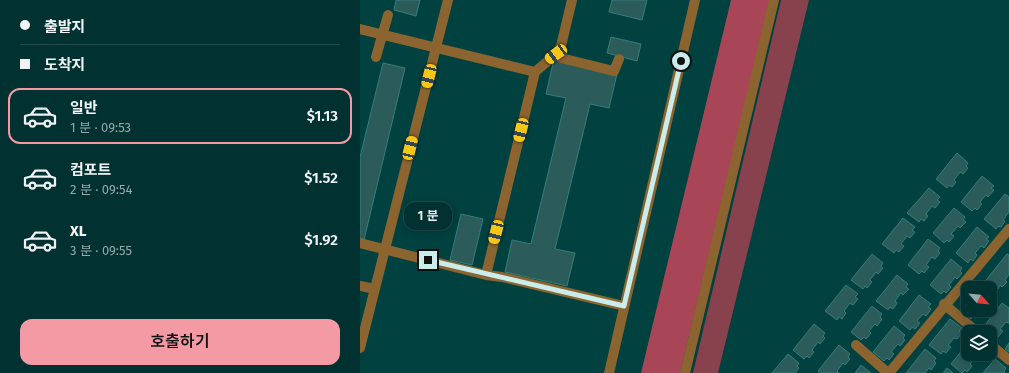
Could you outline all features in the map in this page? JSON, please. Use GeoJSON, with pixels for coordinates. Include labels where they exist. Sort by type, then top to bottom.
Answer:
{"type":"FeatureCollection","features":[{"type":"Feature","properties":{"kind":"street"},"geometry":{"type":"LineString","coordinates":[[360,348],[448,0]]}},
{"type":"Feature","properties":{"kind":"street"},"geometry":{"type":"LineString","coordinates":[[486,275],[535,72],[556,54],[561,46],[572,0]]}},
{"type":"Feature","properties":{"kind":"street"},"geometry":{"type":"LineString","coordinates":[[609,373],[695,0]]}},
{"type":"Feature","properties":{"kind":"street"},"geometry":{"type":"LineString","coordinates":[[685,373],[774,0]]}},
{"type":"Feature","properties":{"kind":"street"},"geometry":{"type":"LineString","coordinates":[[376,57],[388,15]]}},
{"type":"Feature","properties":{"kind":"street"},"geometry":{"type":"LineString","coordinates":[[360,29],[535,72]]}},
{"type":"Feature","properties":{"kind":"street"},"geometry":{"type":"LineString","coordinates":[[556,54],[561,58],[614,70],[619,59]]}},
{"type":"Feature","properties":{"kind":"street"},"geometry":{"type":"LineString","coordinates":[[856,346],[889,373],[944,304],[1009,229]]}},
{"type":"Feature","properties":{"kind":"street"},"geometry":{"type":"LineString","coordinates":[[360,244],[486,275],[502,277],[624,306]]}},
{"type":"Feature","properties":{"kind":"street"},"geometry":{"type":"LineString","coordinates":[[360,286],[375,289]]}},
{"type":"Feature","properties":{"kind":"street"},"geometry":{"type":"LineString","coordinates":[[944,304],[969,325]]}},
{"type":"Feature","properties":{"kind":"street"},"geometry":{"type":"LineString","coordinates":[[997,350],[1009,360]]}},
{"type":"Feature","properties":{"kind":"shaded area"},"geometry":{"type":"Polygon","coordinates":[[[731,0],[770,0],[680,373],[641,373],[731,0]]]}},
{"type":"Feature","properties":{"kind":"shaded area"},"geometry":{"type":"Polygon","coordinates":[[[781,0],[809,0],[718,373],[693,373],[781,0]]]}},
{"type":"Feature","properties":{"kind":"building"},"geometry":{"type":"Polygon","coordinates":[[[396,0],[420,0],[416,16],[394,10],[396,0]]]}},
{"type":"Feature","properties":{"kind":"building"},"geometry":{"type":"Polygon","coordinates":[[[612,0],[647,0],[642,20],[609,12],[612,0]]]}},
{"type":"Feature","properties":{"kind":"building"},"geometry":{"type":"Polygon","coordinates":[[[611,37],[641,44],[637,61],[607,53],[611,37]]]}},
{"type":"Feature","properties":{"kind":"building"},"geometry":{"type":"Polygon","coordinates":[[[554,59],[617,74],[609,108],[590,104],[555,249],[575,253],[567,286],[505,272],[512,240],[531,244],[566,98],[546,94],[554,59]]]}},
{"type":"Feature","properties":{"kind":"building"},"geometry":{"type":"Polygon","coordinates":[[[383,63],[405,68],[364,240],[360,239],[360,157],[383,63]]]}},
{"type":"Feature","properties":{"kind":"building"},"geometry":{"type":"Polygon","coordinates":[[[957,153],[968,163],[966,166],[968,168],[963,174],[960,172],[954,180],[956,182],[952,187],[949,185],[947,188],[936,179],[957,153]]]}},
{"type":"Feature","properties":{"kind":"building"},"geometry":{"type":"Polygon","coordinates":[[[982,176],[994,186],[991,188],[994,190],[988,197],[986,195],[980,202],[982,204],[977,210],[975,208],[972,211],[961,202],[982,176]]]}},
{"type":"Feature","properties":{"kind":"building"},"geometry":{"type":"Polygon","coordinates":[[[929,188],[940,197],[937,200],[940,202],[935,208],[932,206],[926,214],[928,216],[924,221],[921,219],[919,222],[907,213],[929,188]]]}},
{"type":"Feature","properties":{"kind":"building"},"geometry":{"type":"Polygon","coordinates":[[[1005,194],[1009,197],[1009,212],[1003,220],[1005,221],[1001,227],[998,226],[996,229],[984,219],[1005,194]]]}},
{"type":"Feature","properties":{"kind":"building"},"geometry":{"type":"Polygon","coordinates":[[[954,208],[965,217],[963,220],[966,222],[960,228],[958,226],[951,234],[954,236],[949,242],[947,240],[944,243],[933,233],[954,208]]]}},
{"type":"Feature","properties":{"kind":"building"},"geometry":{"type":"Polygon","coordinates":[[[461,214],[483,219],[472,265],[450,260],[461,214]]]}},
{"type":"Feature","properties":{"kind":"building"},"geometry":{"type":"Polygon","coordinates":[[[903,218],[915,227],[912,230],[915,232],[910,238],[907,236],[901,244],[904,246],[899,252],[896,250],[894,253],[882,244],[903,218]]]}},
{"type":"Feature","properties":{"kind":"building"},"geometry":{"type":"Polygon","coordinates":[[[977,227],[989,237],[986,239],[989,241],[984,248],[981,246],[975,253],[977,255],[973,261],[970,259],[968,263],[956,253],[977,227]]]}},
{"type":"Feature","properties":{"kind":"building"},"geometry":{"type":"Polygon","coordinates":[[[928,239],[940,248],[938,251],[940,253],[935,259],[932,257],[926,265],[929,267],[924,273],[922,271],[919,274],[908,265],[928,239]]]}},
{"type":"Feature","properties":{"kind":"building"},"geometry":{"type":"Polygon","coordinates":[[[872,254],[883,263],[881,266],[883,268],[878,274],[876,272],[870,280],[872,282],[867,288],[865,286],[863,289],[851,280],[872,254]]]}},
{"type":"Feature","properties":{"kind":"building"},"geometry":{"type":"Polygon","coordinates":[[[1007,254],[1009,255],[1009,274],[1005,280],[1007,282],[1002,287],[1000,285],[998,289],[997,281],[986,280],[1007,254]]]}},
{"type":"Feature","properties":{"kind":"building"},"geometry":{"type":"Polygon","coordinates":[[[951,259],[962,268],[960,271],[962,273],[957,279],[955,277],[949,285],[951,287],[946,293],[944,291],[941,294],[930,285],[951,259]]]}},
{"type":"Feature","properties":{"kind":"building"},"geometry":{"type":"Polygon","coordinates":[[[897,275],[908,284],[906,287],[909,289],[903,295],[901,293],[895,301],[897,303],[893,309],[890,307],[888,310],[876,301],[897,275]]]}},
{"type":"Feature","properties":{"kind":"building"},"geometry":{"type":"Polygon","coordinates":[[[846,285],[858,294],[855,297],[858,299],[853,305],[850,303],[844,311],[846,313],[842,319],[839,317],[837,320],[825,311],[846,285]]]}},
{"type":"Feature","properties":{"kind":"building"},"geometry":{"type":"Polygon","coordinates":[[[919,295],[931,304],[928,307],[931,309],[926,316],[923,314],[917,321],[920,323],[915,329],[912,327],[910,330],[899,321],[919,295]]]}},
{"type":"Feature","properties":{"kind":"building"},"geometry":{"type":"Polygon","coordinates":[[[1002,303],[1009,308],[1009,323],[1006,322],[1000,329],[1003,331],[998,337],[997,325],[985,325],[991,317],[997,317],[997,310],[1002,303]]]}},
{"type":"Feature","properties":{"kind":"building"},"geometry":{"type":"Polygon","coordinates":[[[872,306],[882,314],[880,317],[882,319],[877,326],[875,324],[869,331],[871,333],[866,339],[864,337],[861,340],[851,332],[872,306]]]}},
{"type":"Feature","properties":{"kind":"building"},"geometry":{"type":"Polygon","coordinates":[[[950,319],[961,327],[959,331],[961,334],[957,339],[954,338],[948,345],[951,347],[946,353],[943,351],[941,354],[929,345],[950,319]]]}},
{"type":"Feature","properties":{"kind":"building"},"geometry":{"type":"Polygon","coordinates":[[[814,324],[825,333],[823,336],[825,338],[820,344],[818,342],[812,350],[814,352],[809,358],[807,356],[804,359],[793,350],[814,324]]]}},
{"type":"Feature","properties":{"kind":"building"},"geometry":{"type":"Polygon","coordinates":[[[894,326],[905,335],[903,338],[905,340],[900,346],[898,344],[891,352],[894,354],[889,360],[887,358],[884,361],[873,352],[894,326]]]}},
{"type":"Feature","properties":{"kind":"building"},"geometry":{"type":"Polygon","coordinates":[[[1009,343],[1009,352],[1005,349],[1009,343]]]}},
{"type":"Feature","properties":{"kind":"building"},"geometry":{"type":"Polygon","coordinates":[[[839,345],[850,354],[848,357],[850,359],[845,365],[843,363],[837,371],[839,373],[821,373],[818,371],[839,345]]]}},
{"type":"Feature","properties":{"kind":"building"},"geometry":{"type":"Polygon","coordinates":[[[925,349],[936,358],[934,361],[936,363],[931,370],[929,368],[925,373],[906,373],[925,349]]]}},
{"type":"Feature","properties":{"kind":"building"},"geometry":{"type":"Polygon","coordinates":[[[961,352],[961,361],[973,361],[970,364],[972,366],[967,372],[965,370],[962,373],[951,364],[961,352]]]}},
{"type":"Feature","properties":{"kind":"building"},"geometry":{"type":"Polygon","coordinates":[[[788,354],[799,363],[797,366],[799,368],[795,373],[772,373],[788,354]]]}},
{"type":"Feature","properties":{"kind":"building"},"geometry":{"type":"Polygon","coordinates":[[[993,361],[997,361],[1006,368],[1004,371],[1005,373],[983,373],[993,361]]]}},
{"type":"Feature","properties":{"kind":"building"},"geometry":{"type":"Polygon","coordinates":[[[861,365],[871,373],[855,373],[861,365]]]}},
{"type":"Feature","properties":{"kind":"building"},"geometry":{"type":"Polygon","coordinates":[[[947,368],[953,373],[943,373],[947,368]]]}},
{"type":"Feature","properties":{"kind":"route"},"geometry":{"type":"LineString","coordinates":[[428,260],[486,275],[502,277],[624,306],[681,61]]}}]}
